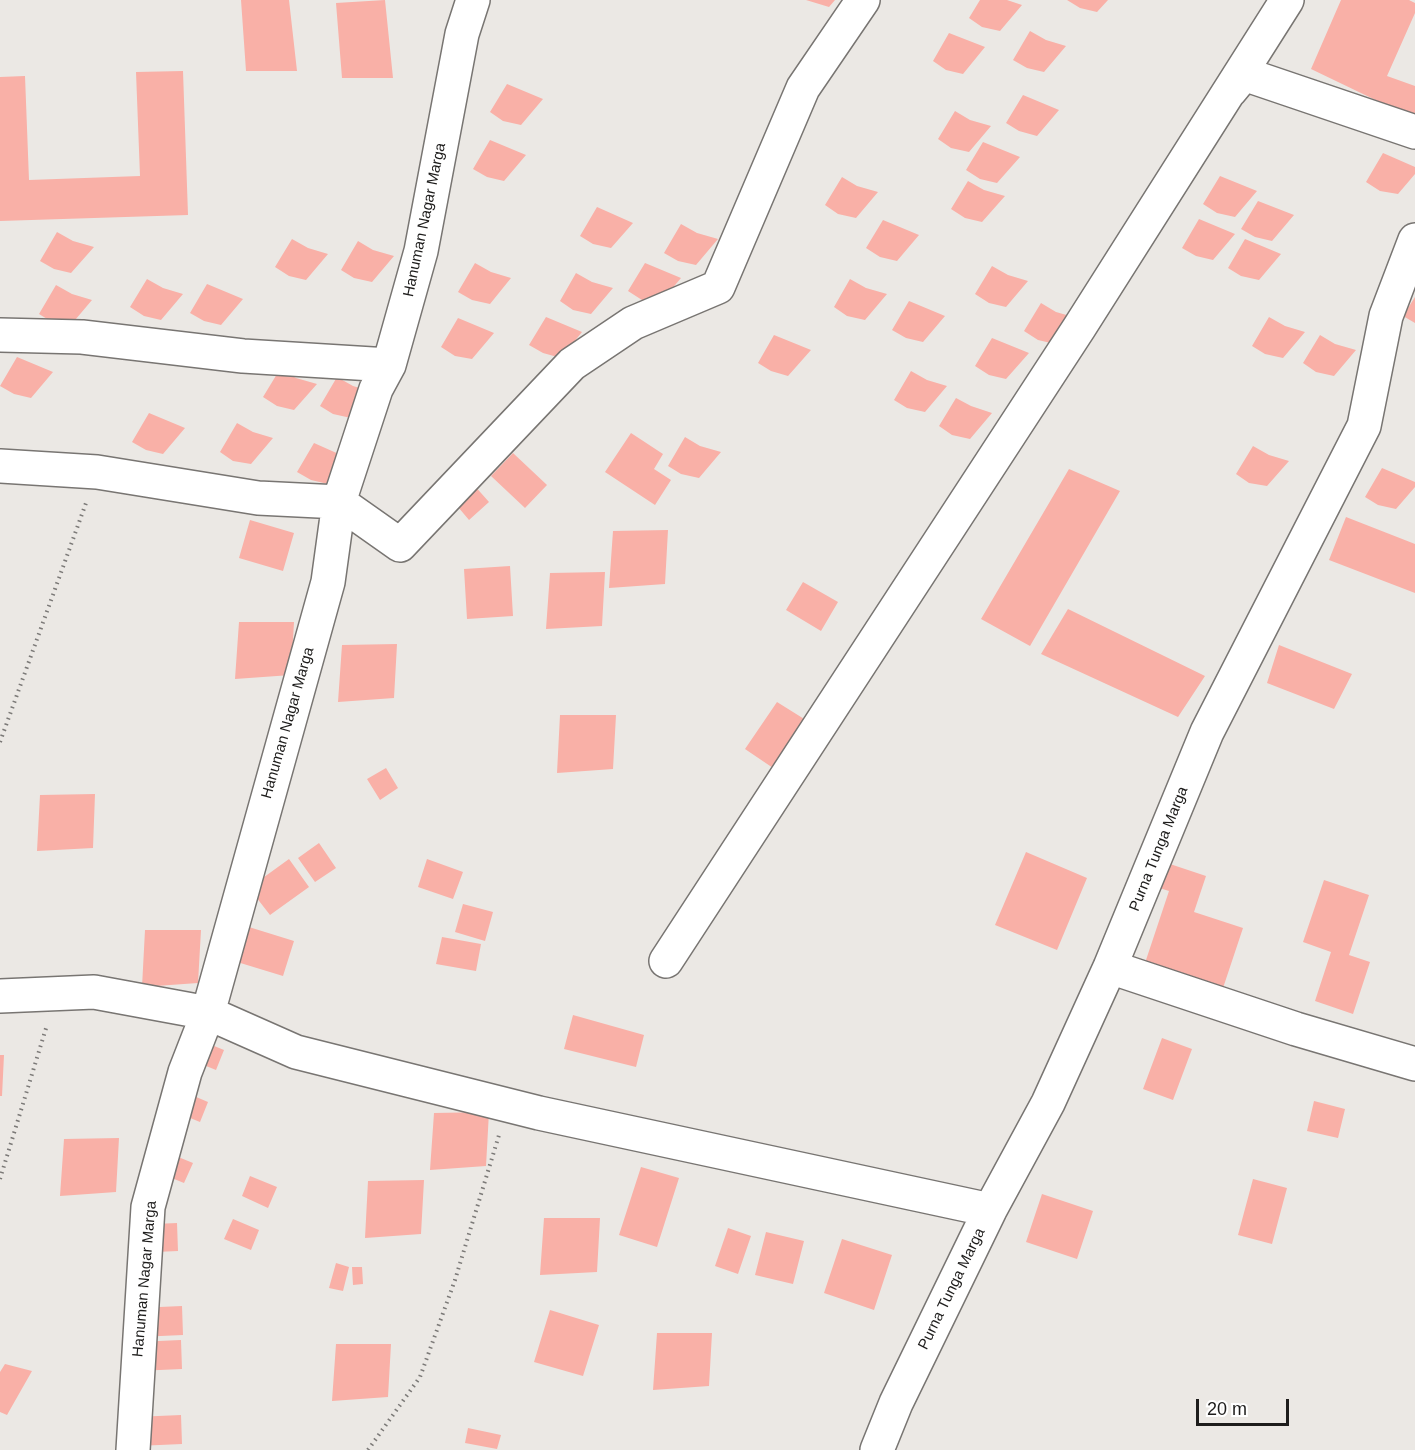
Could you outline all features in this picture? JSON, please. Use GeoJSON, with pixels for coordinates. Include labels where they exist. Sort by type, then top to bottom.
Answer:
{"type":"FeatureCollection","features":[{"type":"Feature","properties":{"kind":"street","name":"Hanuman Nagar Marga"},"geometry":{"type":"LineString","coordinates":[[133,1450],[148,1207],[185,1072],[208,1013],[328,582],[339,502],[376,389],[389,365],[421,251],[462,34],[473,0]]}},
{"type":"Feature","properties":{"kind":"street"},"geometry":{"type":"LineString","coordinates":[[0,466],[97,472],[258,498],[339,502],[400,545],[572,364],[633,323],[718,287],[803,88],[863,0]]}},
{"type":"Feature","properties":{"kind":"street"},"geometry":{"type":"LineString","coordinates":[[666,962],[1079,328],[1287,0]]}},
{"type":"Feature","properties":{"kind":"street"},"geometry":{"type":"LineString","coordinates":[[1230,91],[1244,74],[1415,132]]}},
{"type":"Feature","properties":{"kind":"street","name":"Purna Tunga Marga"},"geometry":{"type":"LineString","coordinates":[[877,1450],[896,1403],[990,1210],[1048,1103],[1110,967],[1207,732],[1364,426],[1386,316],[1415,240]]}},
{"type":"Feature","properties":{"kind":"street"},"geometry":{"type":"LineString","coordinates":[[0,335],[82,337],[243,356],[389,365]]}},
{"type":"Feature","properties":{"kind":"street"},"geometry":{"type":"LineString","coordinates":[[1110,967],[1296,1029],[1415,1064]]}},
{"type":"Feature","properties":{"kind":"street"},"geometry":{"type":"LineString","coordinates":[[0,996],[94,992],[208,1013],[296,1052],[508,1105],[990,1210]]}},
{"type":"Feature","properties":{"kind":"path"},"geometry":{"type":"LineString","coordinates":[[0,742],[97,472]]}},
{"type":"Feature","properties":{"kind":"path"},"geometry":{"type":"LineString","coordinates":[[0,1179],[57,994]]}},
{"type":"Feature","properties":{"kind":"path"},"geometry":{"type":"LineString","coordinates":[[368,1450],[420,1377],[455,1280],[508,1105]]}},
{"type":"Feature","properties":{"kind":"building"},"geometry":{"type":"Polygon","coordinates":[[[241,0],[289,0],[297,71],[246,71],[241,0]]]}},
{"type":"Feature","properties":{"kind":"building"},"geometry":{"type":"Polygon","coordinates":[[[385,0],[393,78],[342,78],[336,3],[385,0]]]}},
{"type":"Feature","properties":{"kind":"building"},"geometry":{"type":"Polygon","coordinates":[[[806,0],[835,0],[829,7],[806,0]]]}},
{"type":"Feature","properties":{"kind":"building"},"geometry":{"type":"Polygon","coordinates":[[[980,0],[1007,0],[1022,5],[1000,31],[982,27],[969,18],[980,0]]]}},
{"type":"Feature","properties":{"kind":"building"},"geometry":{"type":"Polygon","coordinates":[[[1067,0],[1108,0],[1097,12],[1080,8],[1067,0]]]}},
{"type":"Feature","properties":{"kind":"building"},"geometry":{"type":"Polygon","coordinates":[[[1341,0],[1409,0],[1415,3],[1415,13],[1387,76],[1415,86],[1415,119],[1311,69],[1341,0]]]}},
{"type":"Feature","properties":{"kind":"building"},"geometry":{"type":"Polygon","coordinates":[[[1030,31],[1046,40],[1066,46],[1044,72],[1027,68],[1013,60],[1030,31]]]}},
{"type":"Feature","properties":{"kind":"building"},"geometry":{"type":"Polygon","coordinates":[[[949,33],[985,47],[963,74],[946,70],[933,61],[949,33]]]}},
{"type":"Feature","properties":{"kind":"building"},"geometry":{"type":"Polygon","coordinates":[[[183,71],[188,215],[0,221],[0,77],[25,76],[29,180],[140,176],[136,72],[183,71]]]}},
{"type":"Feature","properties":{"kind":"building"},"geometry":{"type":"Polygon","coordinates":[[[507,84],[543,99],[521,125],[503,121],[490,112],[507,84]]]}},
{"type":"Feature","properties":{"kind":"building"},"geometry":{"type":"Polygon","coordinates":[[[1023,95],[1059,110],[1037,136],[1019,131],[1006,123],[1023,95]]]}},
{"type":"Feature","properties":{"kind":"building"},"geometry":{"type":"Polygon","coordinates":[[[955,111],[970,120],[991,126],[969,152],[951,148],[938,139],[955,111]]]}},
{"type":"Feature","properties":{"kind":"building"},"geometry":{"type":"Polygon","coordinates":[[[490,140],[526,155],[504,181],[487,177],[473,169],[490,140]]]}},
{"type":"Feature","properties":{"kind":"building"},"geometry":{"type":"Polygon","coordinates":[[[983,142],[1020,157],[997,183],[980,179],[966,170],[983,142]]]}},
{"type":"Feature","properties":{"kind":"building"},"geometry":{"type":"Polygon","coordinates":[[[1383,153],[1415,167],[1415,174],[1398,194],[1380,191],[1366,182],[1383,153]]]}},
{"type":"Feature","properties":{"kind":"building"},"geometry":{"type":"Polygon","coordinates":[[[1220,176],[1257,191],[1235,217],[1217,213],[1203,204],[1220,176]]]}},
{"type":"Feature","properties":{"kind":"building"},"geometry":{"type":"Polygon","coordinates":[[[842,177],[857,186],[878,192],[856,218],[838,214],[825,205],[842,177]]]}},
{"type":"Feature","properties":{"kind":"building"},"geometry":{"type":"Polygon","coordinates":[[[968,181],[984,190],[1005,196],[982,222],[965,218],[951,209],[968,181]]]}},
{"type":"Feature","properties":{"kind":"building"},"geometry":{"type":"Polygon","coordinates":[[[1258,201],[1294,215],[1272,241],[1255,237],[1241,229],[1258,201]]]}},
{"type":"Feature","properties":{"kind":"building"},"geometry":{"type":"Polygon","coordinates":[[[597,207],[633,223],[611,248],[593,244],[580,236],[597,207]]]}},
{"type":"Feature","properties":{"kind":"building"},"geometry":{"type":"Polygon","coordinates":[[[1199,219],[1235,234],[1213,260],[1196,256],[1182,248],[1199,219]]]}},
{"type":"Feature","properties":{"kind":"building"},"geometry":{"type":"Polygon","coordinates":[[[883,220],[919,235],[897,261],[880,257],[866,248],[883,220]]]}},
{"type":"Feature","properties":{"kind":"building"},"geometry":{"type":"Polygon","coordinates":[[[681,224],[697,233],[718,239],[696,265],[678,261],[664,253],[681,224]]]}},
{"type":"Feature","properties":{"kind":"building"},"geometry":{"type":"Polygon","coordinates":[[[57,232],[73,241],[94,247],[71,273],[54,269],[40,261],[57,232]]]}},
{"type":"Feature","properties":{"kind":"building"},"geometry":{"type":"Polygon","coordinates":[[[292,239],[308,248],[328,254],[306,280],[289,276],[275,267],[292,239]]]}},
{"type":"Feature","properties":{"kind":"building"},"geometry":{"type":"Polygon","coordinates":[[[1245,239],[1281,254],[1259,280],[1241,276],[1228,268],[1245,239]]]}},
{"type":"Feature","properties":{"kind":"building"},"geometry":{"type":"Polygon","coordinates":[[[358,241],[373,250],[394,256],[372,282],[354,278],[341,270],[358,241]]]}},
{"type":"Feature","properties":{"kind":"building"},"geometry":{"type":"Polygon","coordinates":[[[475,263],[491,272],[511,278],[490,304],[472,300],[458,292],[475,263]]]}},
{"type":"Feature","properties":{"kind":"building"},"geometry":{"type":"Polygon","coordinates":[[[645,263],[681,278],[659,304],[642,300],[628,291],[645,263]]]}},
{"type":"Feature","properties":{"kind":"building"},"geometry":{"type":"Polygon","coordinates":[[[992,266],[1008,275],[1028,281],[1006,307],[989,303],[975,294],[992,266]]]}},
{"type":"Feature","properties":{"kind":"building"},"geometry":{"type":"Polygon","coordinates":[[[576,273],[592,282],[613,288],[591,314],[573,310],[560,301],[576,273]]]}},
{"type":"Feature","properties":{"kind":"building"},"geometry":{"type":"Polygon","coordinates":[[[147,279],[163,288],[183,294],[161,320],[144,316],[130,307],[147,279]]]}},
{"type":"Feature","properties":{"kind":"building"},"geometry":{"type":"Polygon","coordinates":[[[850,279],[866,288],[887,294],[865,320],[847,316],[834,307],[850,279]]]}},
{"type":"Feature","properties":{"kind":"building"},"geometry":{"type":"Polygon","coordinates":[[[207,284],[243,299],[221,325],[204,321],[190,313],[207,284]]]}},
{"type":"Feature","properties":{"kind":"building"},"geometry":{"type":"Polygon","coordinates":[[[56,285],[72,294],[92,300],[70,326],[52,322],[39,314],[56,285]]]}},
{"type":"Feature","properties":{"kind":"building"},"geometry":{"type":"Polygon","coordinates":[[[1415,297],[1415,323],[1403,316],[1415,297]]]}},
{"type":"Feature","properties":{"kind":"building"},"geometry":{"type":"Polygon","coordinates":[[[909,301],[945,316],[923,342],[906,338],[892,330],[909,301]]]}},
{"type":"Feature","properties":{"kind":"building"},"geometry":{"type":"Polygon","coordinates":[[[1041,303],[1056,312],[1077,318],[1055,344],[1038,340],[1024,331],[1041,303]]]}},
{"type":"Feature","properties":{"kind":"building"},"geometry":{"type":"Polygon","coordinates":[[[546,317],[582,332],[561,358],[543,353],[529,345],[546,317]]]}},
{"type":"Feature","properties":{"kind":"building"},"geometry":{"type":"Polygon","coordinates":[[[1269,317],[1285,326],[1305,332],[1283,358],[1265,354],[1252,346],[1269,317]]]}},
{"type":"Feature","properties":{"kind":"building"},"geometry":{"type":"Polygon","coordinates":[[[458,318],[494,333],[472,359],[455,356],[441,347],[458,318]]]}},
{"type":"Feature","properties":{"kind":"building"},"geometry":{"type":"Polygon","coordinates":[[[774,335],[811,350],[788,376],[771,371],[758,363],[774,335]]]}},
{"type":"Feature","properties":{"kind":"building"},"geometry":{"type":"Polygon","coordinates":[[[1320,335],[1335,344],[1356,350],[1334,376],[1316,372],[1303,363],[1320,335]]]}},
{"type":"Feature","properties":{"kind":"building"},"geometry":{"type":"Polygon","coordinates":[[[992,338],[1029,353],[1006,379],[989,375],[975,366],[992,338]]]}},
{"type":"Feature","properties":{"kind":"building"},"geometry":{"type":"Polygon","coordinates":[[[17,357],[53,372],[31,398],[14,394],[0,386],[17,357]]]}},
{"type":"Feature","properties":{"kind":"building"},"geometry":{"type":"Polygon","coordinates":[[[280,369],[296,378],[317,384],[294,410],[277,406],[263,397],[280,369]]]}},
{"type":"Feature","properties":{"kind":"building"},"geometry":{"type":"Polygon","coordinates":[[[911,371],[927,380],[947,386],[925,412],[907,408],[894,400],[911,371]]]}},
{"type":"Feature","properties":{"kind":"building"},"geometry":{"type":"Polygon","coordinates":[[[337,377],[353,386],[373,392],[351,418],[333,414],[320,406],[337,377]]]}},
{"type":"Feature","properties":{"kind":"building"},"geometry":{"type":"Polygon","coordinates":[[[956,398],[992,413],[970,439],[952,435],[939,426],[956,398]]]}},
{"type":"Feature","properties":{"kind":"building"},"geometry":{"type":"Polygon","coordinates":[[[149,413],[185,428],[163,454],[146,450],[132,442],[149,413]]]}},
{"type":"Feature","properties":{"kind":"building"},"geometry":{"type":"Polygon","coordinates":[[[237,423],[253,432],[273,438],[251,464],[233,461],[220,452],[237,423]]]}},
{"type":"Feature","properties":{"kind":"building"},"geometry":{"type":"Polygon","coordinates":[[[631,433],[663,454],[654,469],[671,480],[655,505],[605,472],[631,433]]]}},
{"type":"Feature","properties":{"kind":"building"},"geometry":{"type":"Polygon","coordinates":[[[685,437],[700,446],[721,452],[699,478],[681,474],[668,466],[685,437]]]}},
{"type":"Feature","properties":{"kind":"building"},"geometry":{"type":"Polygon","coordinates":[[[314,443],[350,459],[328,484],[311,480],[297,472],[314,443]]]}},
{"type":"Feature","properties":{"kind":"building"},"geometry":{"type":"Polygon","coordinates":[[[1253,446],[1269,455],[1289,461],[1267,486],[1249,483],[1236,474],[1253,446]]]}},
{"type":"Feature","properties":{"kind":"building"},"geometry":{"type":"Polygon","coordinates":[[[513,453],[547,485],[525,508],[491,476],[513,453]]]}},
{"type":"Feature","properties":{"kind":"building"},"geometry":{"type":"Polygon","coordinates":[[[1382,468],[1415,482],[1415,487],[1396,509],[1378,505],[1365,497],[1382,468]]]}},
{"type":"Feature","properties":{"kind":"building"},"geometry":{"type":"Polygon","coordinates":[[[1069,469],[1120,491],[1030,646],[981,619],[1069,469]]]}},
{"type":"Feature","properties":{"kind":"building"},"geometry":{"type":"Polygon","coordinates":[[[473,484],[489,502],[469,520],[453,501],[473,484]]]}},
{"type":"Feature","properties":{"kind":"building"},"geometry":{"type":"Polygon","coordinates":[[[1346,517],[1415,544],[1415,593],[1329,560],[1346,517]]]}},
{"type":"Feature","properties":{"kind":"building"},"geometry":{"type":"Polygon","coordinates":[[[250,520],[294,533],[283,571],[239,558],[250,520]]]}},
{"type":"Feature","properties":{"kind":"building"},"geometry":{"type":"Polygon","coordinates":[[[668,530],[665,584],[609,588],[613,531],[668,530]]]}},
{"type":"Feature","properties":{"kind":"building"},"geometry":{"type":"Polygon","coordinates":[[[510,566],[513,616],[467,619],[464,569],[510,566]]]}},
{"type":"Feature","properties":{"kind":"building"},"geometry":{"type":"Polygon","coordinates":[[[605,572],[602,626],[546,629],[550,573],[605,572]]]}},
{"type":"Feature","properties":{"kind":"building"},"geometry":{"type":"Polygon","coordinates":[[[803,582],[838,602],[821,631],[786,610],[803,582]]]}},
{"type":"Feature","properties":{"kind":"building"},"geometry":{"type":"Polygon","coordinates":[[[1068,609],[1205,676],[1178,717],[1041,654],[1068,609]]]}},
{"type":"Feature","properties":{"kind":"building"},"geometry":{"type":"Polygon","coordinates":[[[239,622],[294,622],[291,675],[235,679],[239,622]]]}},
{"type":"Feature","properties":{"kind":"building"},"geometry":{"type":"Polygon","coordinates":[[[397,644],[394,698],[338,702],[342,645],[397,644]]]}},
{"type":"Feature","properties":{"kind":"building"},"geometry":{"type":"Polygon","coordinates":[[[1279,645],[1352,674],[1334,709],[1267,683],[1279,645]]]}},
{"type":"Feature","properties":{"kind":"building"},"geometry":{"type":"Polygon","coordinates":[[[777,702],[809,722],[776,770],[745,749],[777,702]]]}},
{"type":"Feature","properties":{"kind":"building"},"geometry":{"type":"Polygon","coordinates":[[[560,715],[616,715],[613,769],[557,773],[560,715]]]}},
{"type":"Feature","properties":{"kind":"building"},"geometry":{"type":"Polygon","coordinates":[[[386,768],[398,788],[380,800],[367,779],[386,768]]]}},
{"type":"Feature","properties":{"kind":"building"},"geometry":{"type":"Polygon","coordinates":[[[95,794],[93,848],[37,851],[40,795],[95,794]]]}},
{"type":"Feature","properties":{"kind":"building"},"geometry":{"type":"Polygon","coordinates":[[[319,843],[336,868],[315,882],[298,858],[319,843]]]}},
{"type":"Feature","properties":{"kind":"building"},"geometry":{"type":"Polygon","coordinates":[[[1026,852],[1087,878],[1057,950],[995,925],[1026,852]]]}},
{"type":"Feature","properties":{"kind":"building"},"geometry":{"type":"Polygon","coordinates":[[[289,859],[309,887],[270,915],[249,888],[289,859]]]}},
{"type":"Feature","properties":{"kind":"building"},"geometry":{"type":"Polygon","coordinates":[[[427,859],[463,872],[453,899],[418,887],[427,859]]]}},
{"type":"Feature","properties":{"kind":"building"},"geometry":{"type":"Polygon","coordinates":[[[1158,860],[1206,876],[1194,912],[1243,928],[1221,994],[1143,969],[1169,891],[1150,885],[1158,860]]]}},
{"type":"Feature","properties":{"kind":"building"},"geometry":{"type":"Polygon","coordinates":[[[1324,880],[1369,895],[1349,955],[1370,962],[1353,1014],[1315,1001],[1331,952],[1303,942],[1324,880]]]}},
{"type":"Feature","properties":{"kind":"building"},"geometry":{"type":"Polygon","coordinates":[[[463,904],[493,912],[485,941],[455,932],[463,904]]]}},
{"type":"Feature","properties":{"kind":"building"},"geometry":{"type":"Polygon","coordinates":[[[236,923],[294,941],[283,976],[224,958],[236,923]]]}},
{"type":"Feature","properties":{"kind":"building"},"geometry":{"type":"Polygon","coordinates":[[[145,930],[201,930],[198,983],[142,987],[145,930]]]}},
{"type":"Feature","properties":{"kind":"building"},"geometry":{"type":"Polygon","coordinates":[[[442,937],[481,944],[476,971],[436,964],[442,937]]]}},
{"type":"Feature","properties":{"kind":"building"},"geometry":{"type":"Polygon","coordinates":[[[573,1015],[644,1035],[636,1067],[564,1049],[573,1015]]]}},
{"type":"Feature","properties":{"kind":"building"},"geometry":{"type":"Polygon","coordinates":[[[1162,1038],[1192,1049],[1173,1100],[1143,1089],[1162,1038]]]}},
{"type":"Feature","properties":{"kind":"building"},"geometry":{"type":"Polygon","coordinates":[[[197,1039],[224,1050],[216,1070],[189,1059],[197,1039]]]}},
{"type":"Feature","properties":{"kind":"building"},"geometry":{"type":"Polygon","coordinates":[[[0,1055],[4,1055],[2,1096],[0,1096],[0,1055]]]}},
{"type":"Feature","properties":{"kind":"building"},"geometry":{"type":"Polygon","coordinates":[[[182,1091],[208,1102],[200,1122],[173,1111],[182,1091]]]}},
{"type":"Feature","properties":{"kind":"building"},"geometry":{"type":"Polygon","coordinates":[[[1314,1101],[1345,1109],[1338,1138],[1307,1131],[1314,1101]]]}},
{"type":"Feature","properties":{"kind":"building"},"geometry":{"type":"Polygon","coordinates":[[[489,1112],[486,1166],[430,1170],[434,1113],[489,1112]]]}},
{"type":"Feature","properties":{"kind":"building"},"geometry":{"type":"Polygon","coordinates":[[[119,1138],[116,1192],[60,1196],[64,1139],[119,1138]]]}},
{"type":"Feature","properties":{"kind":"building"},"geometry":{"type":"Polygon","coordinates":[[[166,1152],[193,1163],[184,1183],[157,1172],[166,1152]]]}},
{"type":"Feature","properties":{"kind":"building"},"geometry":{"type":"Polygon","coordinates":[[[641,1167],[679,1178],[657,1247],[619,1235],[641,1167]]]}},
{"type":"Feature","properties":{"kind":"building"},"geometry":{"type":"Polygon","coordinates":[[[250,1176],[277,1187],[268,1208],[242,1196],[250,1176]]]}},
{"type":"Feature","properties":{"kind":"building"},"geometry":{"type":"Polygon","coordinates":[[[1253,1179],[1287,1188],[1272,1244],[1238,1235],[1253,1179]]]}},
{"type":"Feature","properties":{"kind":"building"},"geometry":{"type":"Polygon","coordinates":[[[424,1180],[421,1234],[365,1238],[368,1181],[424,1180]]]}},
{"type":"Feature","properties":{"kind":"building"},"geometry":{"type":"Polygon","coordinates":[[[1042,1194],[1093,1211],[1077,1259],[1026,1242],[1042,1194]]]}},
{"type":"Feature","properties":{"kind":"building"},"geometry":{"type":"Polygon","coordinates":[[[544,1218],[600,1218],[597,1272],[540,1275],[544,1218]]]}},
{"type":"Feature","properties":{"kind":"building"},"geometry":{"type":"Polygon","coordinates":[[[233,1219],[259,1230],[251,1250],[224,1239],[233,1219]]]}},
{"type":"Feature","properties":{"kind":"building"},"geometry":{"type":"Polygon","coordinates":[[[177,1223],[178,1251],[133,1253],[132,1225],[177,1223]]]}},
{"type":"Feature","properties":{"kind":"building"},"geometry":{"type":"Polygon","coordinates":[[[728,1228],[751,1236],[738,1274],[715,1266],[728,1228]]]}},
{"type":"Feature","properties":{"kind":"building"},"geometry":{"type":"Polygon","coordinates":[[[766,1232],[804,1241],[793,1284],[755,1275],[766,1232]]]}},
{"type":"Feature","properties":{"kind":"building"},"geometry":{"type":"Polygon","coordinates":[[[842,1239],[892,1255],[874,1310],[824,1293],[842,1239]]]}},
{"type":"Feature","properties":{"kind":"building"},"geometry":{"type":"Polygon","coordinates":[[[336,1263],[349,1267],[343,1291],[329,1288],[336,1263]]]}},
{"type":"Feature","properties":{"kind":"building"},"geometry":{"type":"Polygon","coordinates":[[[352,1267],[362,1267],[363,1284],[353,1285],[352,1267]]]}},
{"type":"Feature","properties":{"kind":"building"},"geometry":{"type":"Polygon","coordinates":[[[182,1306],[183,1335],[138,1337],[137,1308],[182,1306]]]}},
{"type":"Feature","properties":{"kind":"building"},"geometry":{"type":"Polygon","coordinates":[[[550,1310],[599,1325],[583,1376],[534,1362],[550,1310]]]}},
{"type":"Feature","properties":{"kind":"building"},"geometry":{"type":"Polygon","coordinates":[[[657,1333],[712,1333],[709,1386],[653,1390],[657,1333]]]}},
{"type":"Feature","properties":{"kind":"building"},"geometry":{"type":"Polygon","coordinates":[[[181,1340],[182,1369],[137,1371],[136,1342],[181,1340]]]}},
{"type":"Feature","properties":{"kind":"building"},"geometry":{"type":"Polygon","coordinates":[[[336,1344],[391,1344],[388,1397],[332,1401],[336,1344]]]}},
{"type":"Feature","properties":{"kind":"building"},"geometry":{"type":"Polygon","coordinates":[[[5,1364],[32,1371],[7,1415],[0,1412],[0,1372],[5,1364]]]}},
{"type":"Feature","properties":{"kind":"building"},"geometry":{"type":"Polygon","coordinates":[[[181,1415],[182,1444],[137,1446],[135,1417],[181,1415]]]}},
{"type":"Feature","properties":{"kind":"building"},"geometry":{"type":"Polygon","coordinates":[[[468,1428],[501,1435],[497,1449],[465,1443],[468,1428]]]}}]}
